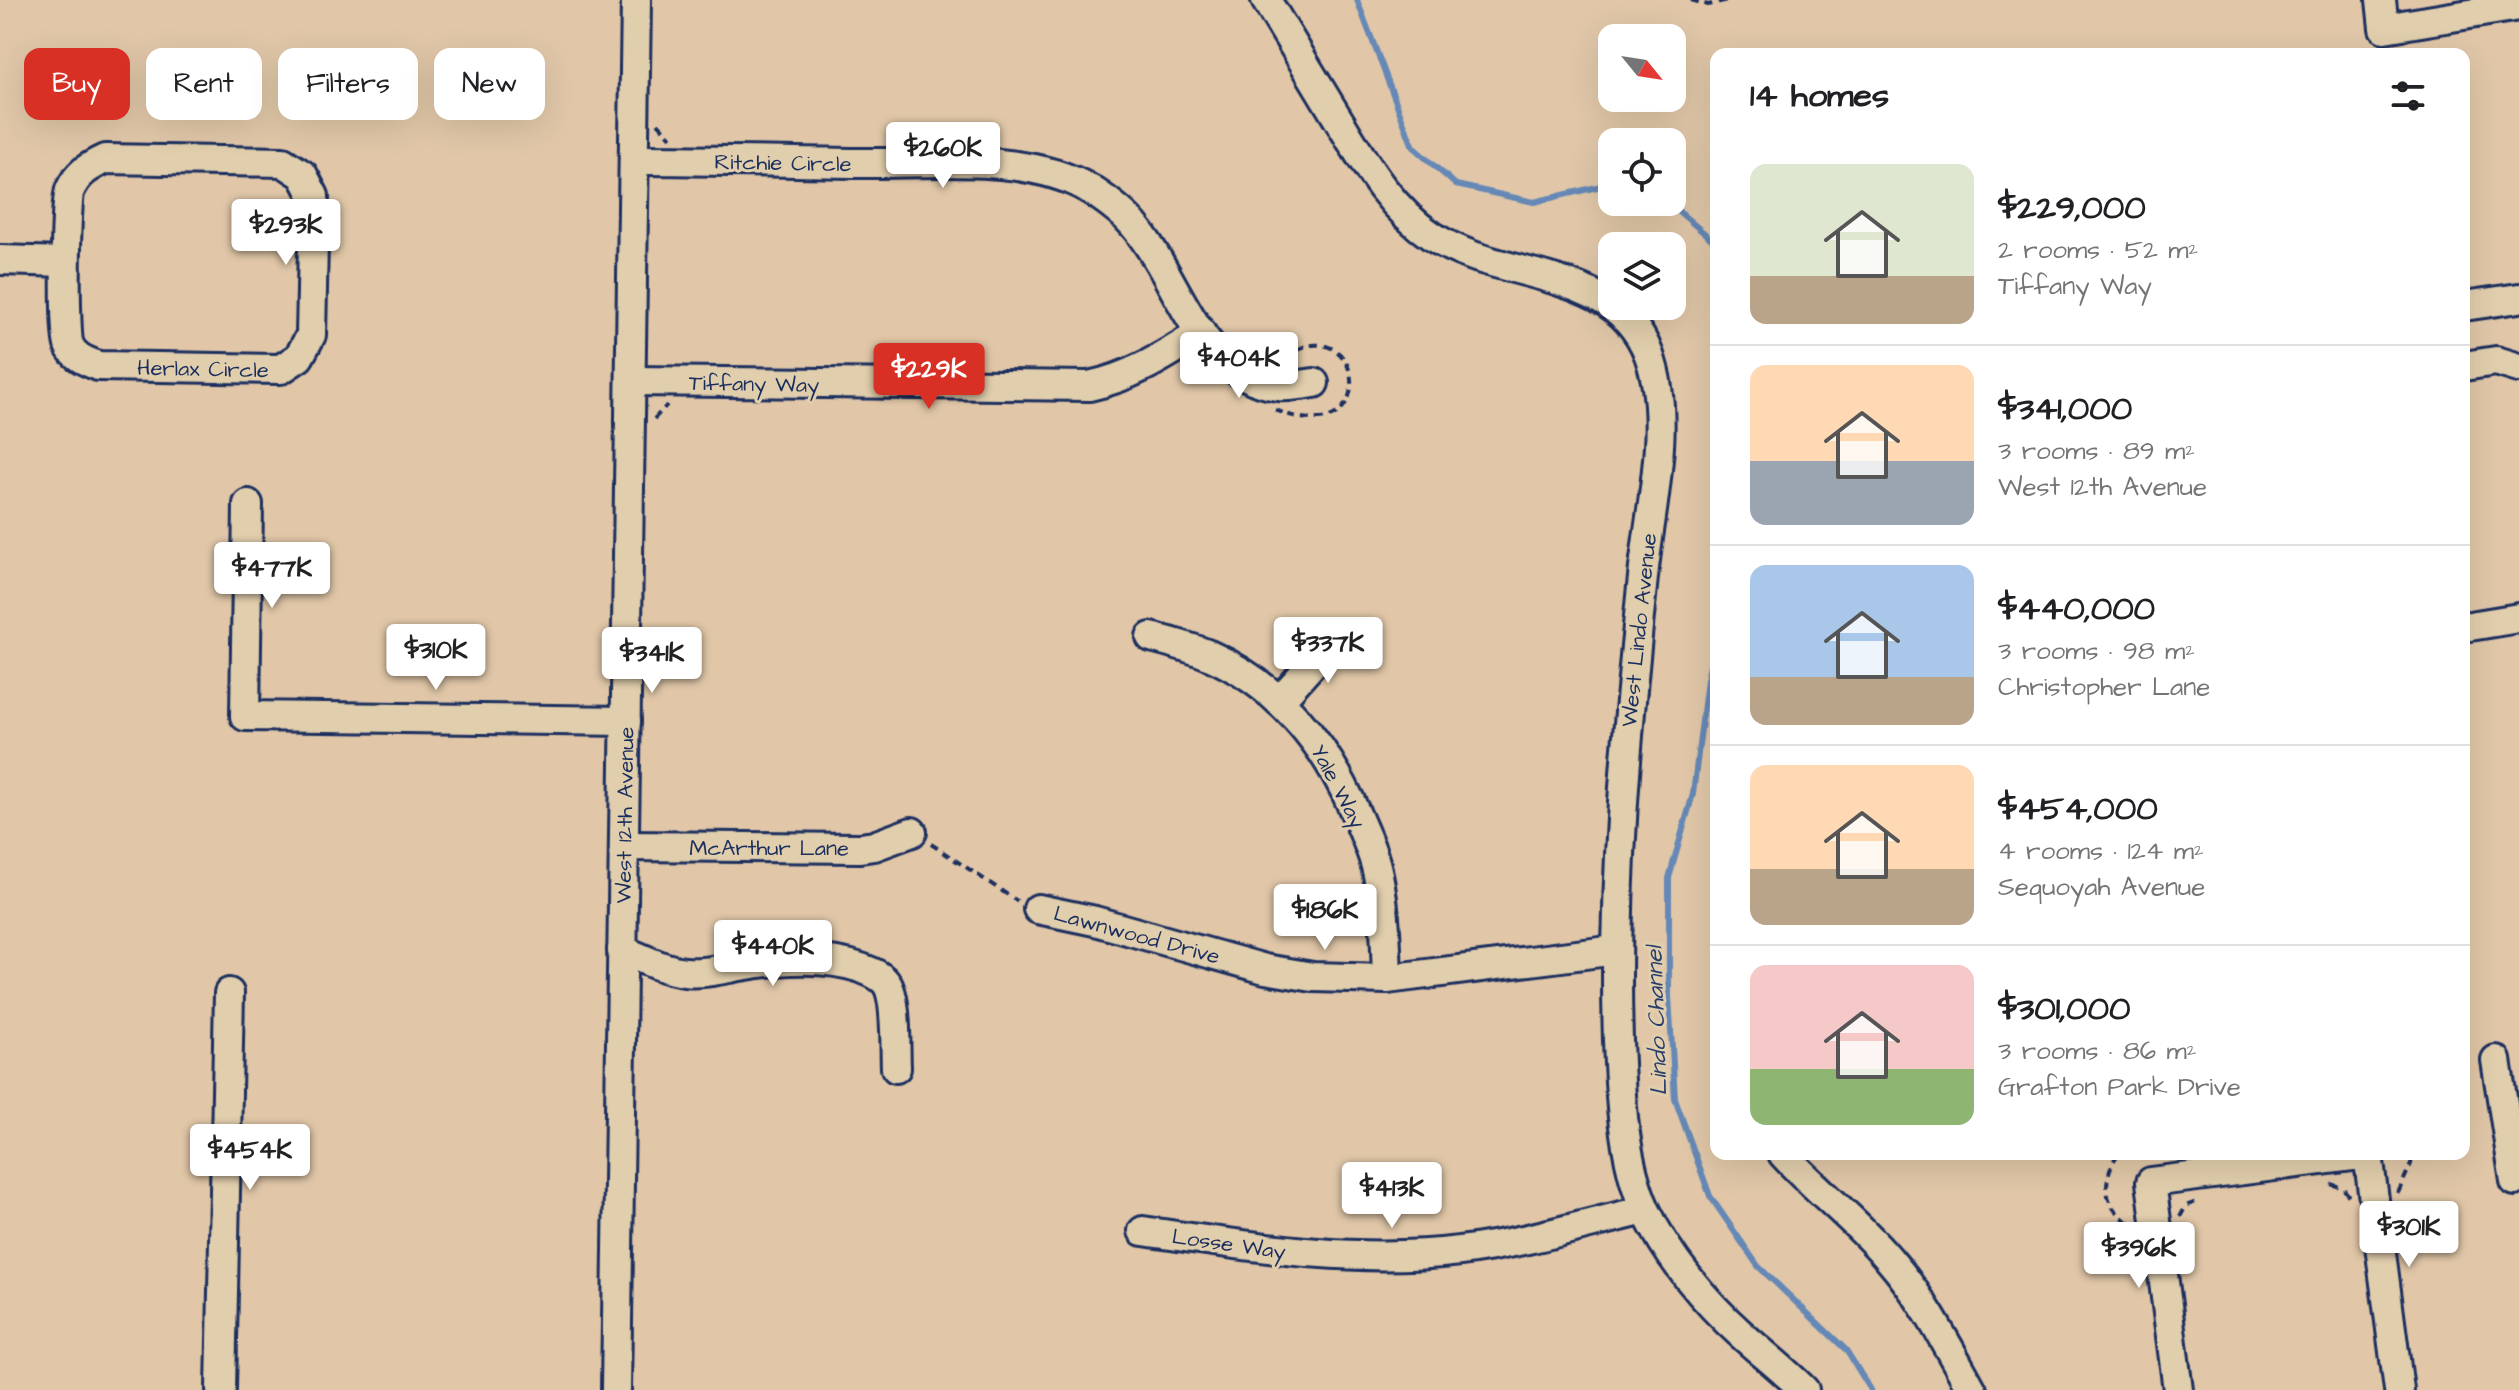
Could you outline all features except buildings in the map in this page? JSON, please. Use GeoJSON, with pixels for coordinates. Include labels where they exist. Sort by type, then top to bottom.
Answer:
{"type":"FeatureCollection","features":[{"type":"Feature","properties":{"kind":"street","name":"West 12th Avenue"},"geometry":{"type":"LineString","coordinates":[[616,1390],[636,0]]}},
{"type":"Feature","properties":{"kind":"street","name":"West Lindo Avenue"},"geometry":{"type":"LineString","coordinates":[[1266,0],[1374,176],[1401,211],[1432,236],[1467,255],[1559,281],[1597,296],[1634,327],[1651,359],[1657,388],[1659,440],[1631,694],[1619,856],[1616,950],[1622,1104],[1628,1147],[1644,1208],[1683,1269],[1707,1299],[1804,1390]]}},
{"type":"Feature","properties":{"kind":"street"},"geometry":{"type":"LineString","coordinates":[[2381,0],[2384,28],[2519,6]]}},
{"type":"Feature","properties":{"kind":"street","name":"Herlax Circle"},"geometry":{"type":"LineString","coordinates":[[105,159],[283,162],[303,175],[314,196],[311,335],[299,357],[281,369],[98,366],[79,358],[69,344],[65,262],[68,194],[81,171],[105,159]]}},
{"type":"Feature","properties":{"kind":"street","name":"Ritchie Circle"},"geometry":{"type":"LineString","coordinates":[[635,160],[981,164],[1049,172],[1068,178],[1104,198],[1135,226],[1201,333],[1222,357],[1250,377],[1278,386],[1314,383]]}},
{"type":"Feature","properties":{"kind":"street"},"geometry":{"type":"LineString","coordinates":[[0,260],[65,262]]}},
{"type":"Feature","properties":{"kind":"street"},"geometry":{"type":"LineString","coordinates":[[2470,305],[2519,298]]}},
{"type":"Feature","properties":{"kind":"street","name":"Tiffany Way"},"geometry":{"type":"LineString","coordinates":[[631,381],[1089,386],[1145,368],[1201,333]]}},
{"type":"Feature","properties":{"kind":"street"},"geometry":{"type":"LineString","coordinates":[[2470,365],[2496,361],[2519,368]]}},
{"type":"Feature","properties":{"kind":"street"},"geometry":{"type":"LineString","coordinates":[[248,504],[245,716],[626,721]]}},
{"type":"Feature","properties":{"kind":"street"},"geometry":{"type":"LineString","coordinates":[[2470,626],[2519,618]]}},
{"type":"Feature","properties":{"kind":"street"},"geometry":{"type":"LineString","coordinates":[[1279,701],[1339,634]]}},
{"type":"Feature","properties":{"kind":"street","name":"Yale Way"},"geometry":{"type":"LineString","coordinates":[[1151,637],[1192,648],[1224,662],[1279,701],[1324,750],[1365,835],[1380,885],[1387,979]]}},
{"type":"Feature","properties":{"kind":"street","name":"McArthur Lane"},"geometry":{"type":"LineString","coordinates":[[624,846],[860,848],[912,832]]}},
{"type":"Feature","properties":{"kind":"street","name":"Lawnwood Drive"},"geometry":{"type":"LineString","coordinates":[[1038,909],[1095,921],[1290,974],[1339,979],[1387,979],[1616,950]]}},
{"type":"Feature","properties":{"kind":"street"},"geometry":{"type":"LineString","coordinates":[[622,950],[664,967],[686,972],[805,960],[844,964],[870,972],[880,977],[890,989],[896,1068]]}},
{"type":"Feature","properties":{"kind":"street"},"geometry":{"type":"LineString","coordinates":[[221,1390],[229,993]]}},
{"type":"Feature","properties":{"kind":"street"},"geometry":{"type":"LineString","coordinates":[[2496,1060],[2518,1190]]}},
{"type":"Feature","properties":{"kind":"street"},"geometry":{"type":"LineString","coordinates":[[1789,1160],[1853,1219],[1899,1270],[1930,1316],[1972,1390]]}},
{"type":"Feature","properties":{"kind":"street"},"geometry":{"type":"LineString","coordinates":[[2178,1390],[2151,1182],[2322,1160]]}},
{"type":"Feature","properties":{"kind":"street"},"geometry":{"type":"LineString","coordinates":[[2369,1160],[2399,1390]]}},
{"type":"Feature","properties":{"kind":"street","name":"Losse Way"},"geometry":{"type":"LineString","coordinates":[[1143,1231],[1316,1253],[1412,1255],[1462,1251],[1512,1242],[1644,1208]]}},
{"type":"Feature","properties":{"kind":"path"},"geometry":{"type":"LineString","coordinates":[[1691,0],[1708,5],[1728,0]]}},
{"type":"Feature","properties":{"kind":"path"},"geometry":{"type":"LineString","coordinates":[[654,118],[674,140]]}},
{"type":"Feature","properties":{"kind":"path"},"geometry":{"type":"LineString","coordinates":[[1264,406],[1304,419],[1321,419],[1342,408],[1353,386],[1346,360],[1326,346],[1309,345],[1272,362]]}},
{"type":"Feature","properties":{"kind":"path"},"geometry":{"type":"LineString","coordinates":[[651,421],[670,402]]}},
{"type":"Feature","properties":{"kind":"path"},"geometry":{"type":"LineString","coordinates":[[912,832],[1000,892],[1038,909]]}},
{"type":"Feature","properties":{"kind":"path"},"geometry":{"type":"LineString","coordinates":[[2115,1160],[2108,1175],[2108,1197],[2133,1232]]}},
{"type":"Feature","properties":{"kind":"path"},"geometry":{"type":"LineString","coordinates":[[2399,1200],[2400,1186],[2411,1160]]}},
{"type":"Feature","properties":{"kind":"path"},"geometry":{"type":"LineString","coordinates":[[2324,1185],[2343,1188],[2350,1204]]}},
{"type":"Feature","properties":{"kind":"path"},"geometry":{"type":"LineString","coordinates":[[2181,1224],[2183,1209],[2198,1201]]}},
{"type":"Feature","properties":{"kind":"waterway","name":"Lindo Channel"},"geometry":{"type":"LineString","coordinates":[[1357,0],[1413,147],[1456,185],[1534,202],[1598,187]]}},
{"type":"Feature","properties":{"kind":"waterway","name":"Lindo Channel"},"geometry":{"type":"LineString","coordinates":[[1684,216],[1710,238]]}},
{"type":"Feature","properties":{"kind":"waterway","name":"Lindo Channel"},"geometry":{"type":"LineString","coordinates":[[1710,666],[1693,794],[1669,878],[1669,996],[1675,1099],[1710,1196],[1758,1266],[1846,1350],[1871,1390]]}}]}
